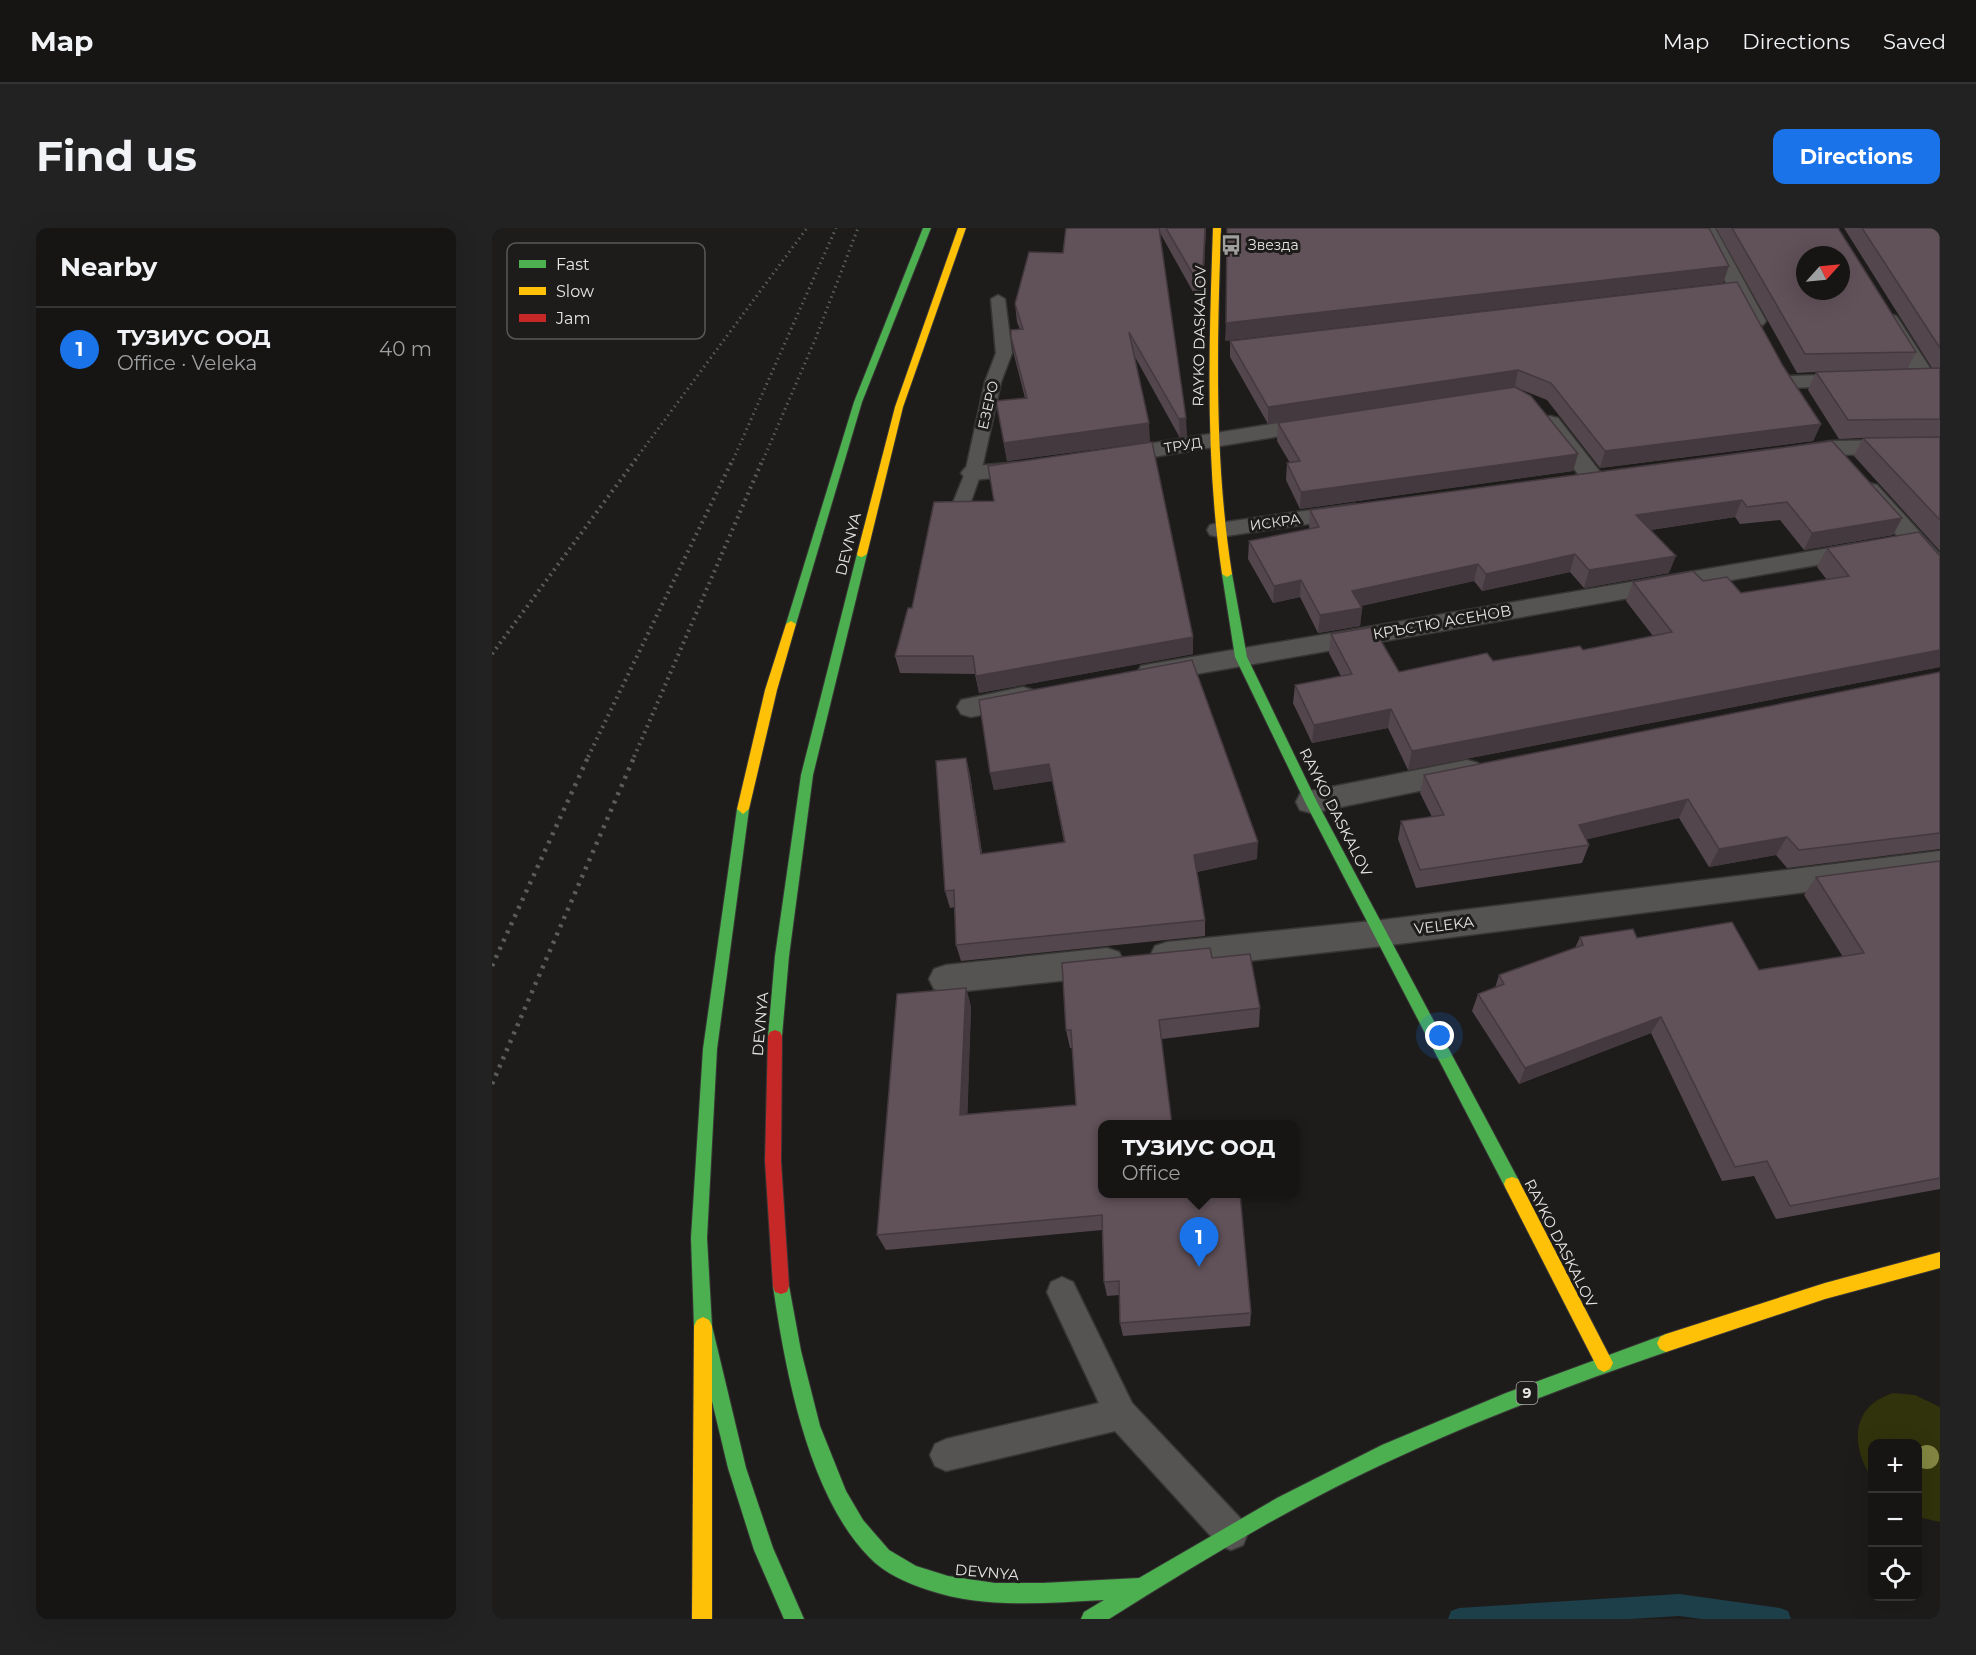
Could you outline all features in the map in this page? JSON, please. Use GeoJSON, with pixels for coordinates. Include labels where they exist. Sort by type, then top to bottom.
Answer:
{"type":"FeatureCollection","features":[{"type":"Feature","properties":{"kind":"main road","name":"DEVNYA"},"geometry":{"type":"LineString","coordinates":[[794,1619],[764,1550],[737,1468],[718,1397],[703,1326],[699,1238],[710,1049],[744,804],[771,690],[858,402],[927,228]]}},
{"type":"Feature","properties":{"kind":"main road","name":"DEVNYA"},"geometry":{"type":"LineString","coordinates":[[962,228],[899,407],[809,762],[786,931],[773,1065],[770,1134],[776,1256],[786,1326],[804,1398],[825,1466],[852,1523],[887,1561],[931,1583],[972,1591],[1140,1588]]}},
{"type":"Feature","properties":{"kind":"main road","name":"RAYKO DASKALOV"},"geometry":{"type":"LineString","coordinates":[[1217,228],[1214,351],[1219,530],[1241,657],[1311,802],[1382,933],[1604,1364]]}},
{"type":"Feature","properties":{"kind":"main road","name":"9"},"geometry":{"type":"LineString","coordinates":[[1091,1619],[1231,1533],[1381,1456],[1493,1406],[1604,1364],[1866,1277],[1940,1260]]}},
{"type":"Feature","properties":{"kind":"main road"},"geometry":{"type":"LineString","coordinates":[[702,1619],[703,1326]]}},
{"type":"Feature","properties":{"kind":"street"},"geometry":{"type":"LineString","coordinates":[[1706,228],[1767,341]]}},
{"type":"Feature","properties":{"kind":"street"},"geometry":{"type":"LineString","coordinates":[[1715,292],[1738,290]]}},
{"type":"Feature","properties":{"kind":"street"},"geometry":{"type":"LineString","coordinates":[[1876,298],[1933,379]]}},
{"type":"Feature","properties":{"kind":"street"},"geometry":{"type":"LineString","coordinates":[[1214,351],[1237,348]]}},
{"type":"Feature","properties":{"kind":"street"},"geometry":{"type":"LineString","coordinates":[[1778,361],[1801,401]]}},
{"type":"Feature","properties":{"kind":"street"},"geometry":{"type":"LineString","coordinates":[[1903,380],[1933,379]]}},
{"type":"Feature","properties":{"kind":"street"},"geometry":{"type":"LineString","coordinates":[[1789,382],[1881,380]]}},
{"type":"Feature","properties":{"kind":"street"},"geometry":{"type":"LineString","coordinates":[[1537,406],[1604,476],[1570,481]]}},
{"type":"Feature","properties":{"kind":"street","name":"ТРУД"},"geometry":{"type":"LineString","coordinates":[[1086,460],[1346,419]]}},
{"type":"Feature","properties":{"kind":"street"},"geometry":{"type":"LineString","coordinates":[[1774,455],[1838,454],[1940,446]]}},
{"type":"Feature","properties":{"kind":"street"},"geometry":{"type":"LineString","coordinates":[[1838,454],[1940,569]]}},
{"type":"Feature","properties":{"kind":"street"},"geometry":{"type":"LineString","coordinates":[[973,473],[1051,466]]}},
{"type":"Feature","properties":{"kind":"street","name":"ИСКРА"},"geometry":{"type":"LineString","coordinates":[[1219,530],[1371,509]]}},
{"type":"Feature","properties":{"kind":"street","name":"КРЪСТЮ АСЕНОВ"},"geometry":{"type":"LineString","coordinates":[[1124,678],[1915,541]]}},
{"type":"Feature","properties":{"kind":"street"},"geometry":{"type":"LineString","coordinates":[[971,707],[1053,692]]}},
{"type":"Feature","properties":{"kind":"street"},"geometry":{"type":"LineString","coordinates":[[1311,802],[1497,765]]}},
{"type":"Feature","properties":{"kind":"street","name":"VELEKA"},"geometry":{"type":"LineString","coordinates":[[946,979],[1382,933],[1940,863]]}},
{"type":"Feature","properties":{"kind":"lane","name":"ЕЗЕРО"},"geometry":{"type":"LineString","coordinates":[[959,510],[973,473],[993,382],[1004,352],[998,299]]}},
{"type":"Feature","properties":{"kind":"lane"},"geometry":{"type":"LineString","coordinates":[[1062,1292],[1121,1414],[1231,1533]]}},
{"type":"Feature","properties":{"kind":"lane"},"geometry":{"type":"LineString","coordinates":[[946,1455],[1121,1414]]}},
{"type":"Feature","properties":{"kind":"shaded area"},"geometry":{"type":"Polygon","coordinates":[[[1893,1393],[1915,1395],[1940,1407],[1940,1522],[1922,1518],[1922,1439],[1868,1439],[1868,1472],[1865,1466],[1860,1453],[1858,1428],[1862,1417],[1879,1399],[1893,1393]]]}},
{"type":"Feature","properties":{"kind":"building"},"geometry":{"type":"Polygon","coordinates":[[[1066,228],[1159,228],[1186,418],[1179,419],[1129,332],[1149,423],[1004,443],[996,401],[1027,398],[1011,330],[1023,329],[1015,304],[1029,252],[1063,253],[1066,228]]]}},
{"type":"Feature","properties":{"kind":"building"},"geometry":{"type":"Polygon","coordinates":[[[1166,228],[1205,228],[1202,290],[1166,228]]]}},
{"type":"Feature","properties":{"kind":"building"},"geometry":{"type":"Polygon","coordinates":[[[1227,228],[1709,228],[1729,266],[1226,323],[1227,228]]]}},
{"type":"Feature","properties":{"kind":"building"},"geometry":{"type":"Polygon","coordinates":[[[1732,228],[1838,228],[1849,246],[1796,246],[1796,300],[1850,300],[1850,247],[1916,352],[1805,354],[1732,228]]]}},
{"type":"Feature","properties":{"kind":"building"},"geometry":{"type":"Polygon","coordinates":[[[1862,228],[1940,228],[1940,348],[1862,228]]]}},
{"type":"Feature","properties":{"kind":"building"},"geometry":{"type":"Polygon","coordinates":[[[1737,282],[1783,366],[1821,424],[1605,451],[1551,383],[1518,370],[1268,407],[1230,341],[1737,282]]]}},
{"type":"Feature","properties":{"kind":"building"},"geometry":{"type":"Polygon","coordinates":[[[1940,368],[1940,419],[1848,420],[1816,372],[1940,368]]]}},
{"type":"Feature","properties":{"kind":"building"},"geometry":{"type":"Polygon","coordinates":[[[1515,387],[1531,396],[1578,454],[1301,492],[1287,463],[1300,461],[1278,423],[1515,387]]]}},
{"type":"Feature","properties":{"kind":"building"},"geometry":{"type":"Polygon","coordinates":[[[1940,437],[1940,520],[1863,438],[1940,437]]]}},
{"type":"Feature","properties":{"kind":"building"},"geometry":{"type":"Polygon","coordinates":[[[1832,441],[1902,518],[1812,533],[1787,502],[1747,507],[1742,500],[1636,515],[1676,556],[1589,570],[1575,554],[1486,574],[1478,564],[1352,591],[1362,608],[1320,615],[1301,580],[1274,586],[1249,541],[1319,527],[1310,510],[1832,441]]]}},
{"type":"Feature","properties":{"kind":"building"},"geometry":{"type":"Polygon","coordinates":[[[1152,442],[1193,637],[976,676],[973,656],[895,656],[908,608],[912,608],[934,502],[994,501],[988,466],[1152,442]]]}},
{"type":"Feature","properties":{"kind":"building"},"geometry":{"type":"Polygon","coordinates":[[[1919,532],[1940,556],[1940,650],[1412,751],[1391,709],[1314,725],[1295,685],[1352,674],[1331,634],[1373,627],[1399,672],[1487,653],[1493,661],[1580,646],[1583,650],[1672,632],[1633,582],[1693,571],[1703,581],[1727,577],[1741,593],[1849,576],[1827,548],[1919,532]]]}},
{"type":"Feature","properties":{"kind":"building"},"geometry":{"type":"Polygon","coordinates":[[[1192,660],[1258,842],[1194,855],[1205,920],[956,945],[954,890],[945,891],[936,761],[966,758],[981,854],[1065,842],[1049,764],[990,773],[979,700],[1192,660]]]}},
{"type":"Feature","properties":{"kind":"building"},"geometry":{"type":"Polygon","coordinates":[[[1940,672],[1940,833],[1799,850],[1787,837],[1719,849],[1688,799],[1579,825],[1589,845],[1420,870],[1401,821],[1444,815],[1424,775],[1940,672]]]}},
{"type":"Feature","properties":{"kind":"building"},"geometry":{"type":"Polygon","coordinates":[[[1940,861],[1940,1178],[1790,1206],[1767,1161],[1735,1167],[1661,1017],[1525,1068],[1478,994],[1504,984],[1499,975],[1583,945],[1580,937],[1633,929],[1637,938],[1732,922],[1759,970],[1864,953],[1816,877],[1940,861]]]}},
{"type":"Feature","properties":{"kind":"building"},"geometry":{"type":"Polygon","coordinates":[[[1210,948],[1212,958],[1250,954],[1260,1008],[1159,1020],[1171,1120],[1098,1120],[1098,1198],[1240,1198],[1251,1313],[1120,1323],[1119,1281],[1104,1282],[1102,1215],[877,1235],[897,994],[966,988],[960,1115],[1076,1105],[1071,1030],[1066,1030],[1062,963],[1210,948]]]}},
{"type":"Feature","properties":{"kind":"waterway"},"geometry":{"type":"LineString","coordinates":[[1459,1619],[1679,1605],[1780,1619]]}},
{"type":"Feature","properties":{"kind":"railway"},"geometry":{"type":"LineString","coordinates":[[635,460],[807,228]]}},
{"type":"Feature","properties":{"kind":"railway"},"geometry":{"type":"LineString","coordinates":[[733,460],[836,228]]}},
{"type":"Feature","properties":{"kind":"railway"},"geometry":{"type":"LineString","coordinates":[[763,460],[815,340],[858,228]]}},
{"type":"Feature","properties":{"kind":"railway"},"geometry":{"type":"LineString","coordinates":[[492,654],[636,459]]}},
{"type":"Feature","properties":{"kind":"railway"},"geometry":{"type":"LineString","coordinates":[[588,757],[733,459]]}},
{"type":"Feature","properties":{"kind":"railway"},"geometry":{"type":"LineString","coordinates":[[634,757],[763,459]]}},
{"type":"Feature","properties":{"kind":"railway"},"geometry":{"type":"LineString","coordinates":[[492,966],[589,755]]}},
{"type":"Feature","properties":{"kind":"railway"},"geometry":{"type":"LineString","coordinates":[[492,1084],[635,755]]}},
{"type":"Feature","properties":{"kind":"traffic: fast"},"geometry":{"type":"LineString","coordinates":[[791,624],[858,402],[927,228]]}},
{"type":"Feature","properties":{"kind":"traffic: fast"},"geometry":{"type":"LineString","coordinates":[[775,1036],[782,956],[807,775],[862,554]]}},
{"type":"Feature","properties":{"kind":"traffic: fast"},"geometry":{"type":"LineString","coordinates":[[1227,574],[1241,657],[1311,802],[1512,1184]]}},
{"type":"Feature","properties":{"kind":"traffic: fast"},"geometry":{"type":"LineString","coordinates":[[743,809],[710,1049],[699,1238],[703,1326],[737,1468],[764,1550],[794,1619]]}},
{"type":"Feature","properties":{"kind":"traffic: fast"},"geometry":{"type":"LineString","coordinates":[[781,1286],[792,1351],[811,1426],[824,1463],[856,1527],[883,1557],[918,1577],[938,1584],[971,1590],[1043,1593],[1139,1588]]}},
{"type":"Feature","properties":{"kind":"traffic: fast"},"geometry":{"type":"LineString","coordinates":[[1091,1619],[1251,1523],[1350,1470],[1428,1434],[1506,1402],[1666,1343]]}},
{"type":"Feature","properties":{"kind":"traffic: slow"},"geometry":{"type":"LineString","coordinates":[[862,554],[899,407],[962,228]]}},
{"type":"Feature","properties":{"kind":"traffic: slow"},"geometry":{"type":"LineString","coordinates":[[1217,228],[1213,358],[1214,445],[1216,489],[1227,574]]}},
{"type":"Feature","properties":{"kind":"traffic: slow"},"geometry":{"type":"LineString","coordinates":[[743,809],[771,690],[791,624]]}},
{"type":"Feature","properties":{"kind":"traffic: slow"},"geometry":{"type":"LineString","coordinates":[[1512,1184],[1604,1363]]}},
{"type":"Feature","properties":{"kind":"traffic: slow"},"geometry":{"type":"LineString","coordinates":[[1666,1343],[1825,1291],[1940,1260]]}},
{"type":"Feature","properties":{"kind":"traffic: slow"},"geometry":{"type":"LineString","coordinates":[[702,1619],[703,1326]]}},
{"type":"Feature","properties":{"kind":"traffic: jam"},"geometry":{"type":"LineString","coordinates":[[775,1036],[773,1161],[781,1286]]}},
{"type":"Feature","properties":{"kind":"place","name":"Звезда"},"geometry":{"type":"Point","coordinates":[1231,245]}},
{"type":"Feature","properties":{"kind":"place","name":"ТУЗИУС ООД"},"geometry":{"type":"Point","coordinates":[1199,1267]}}]}
